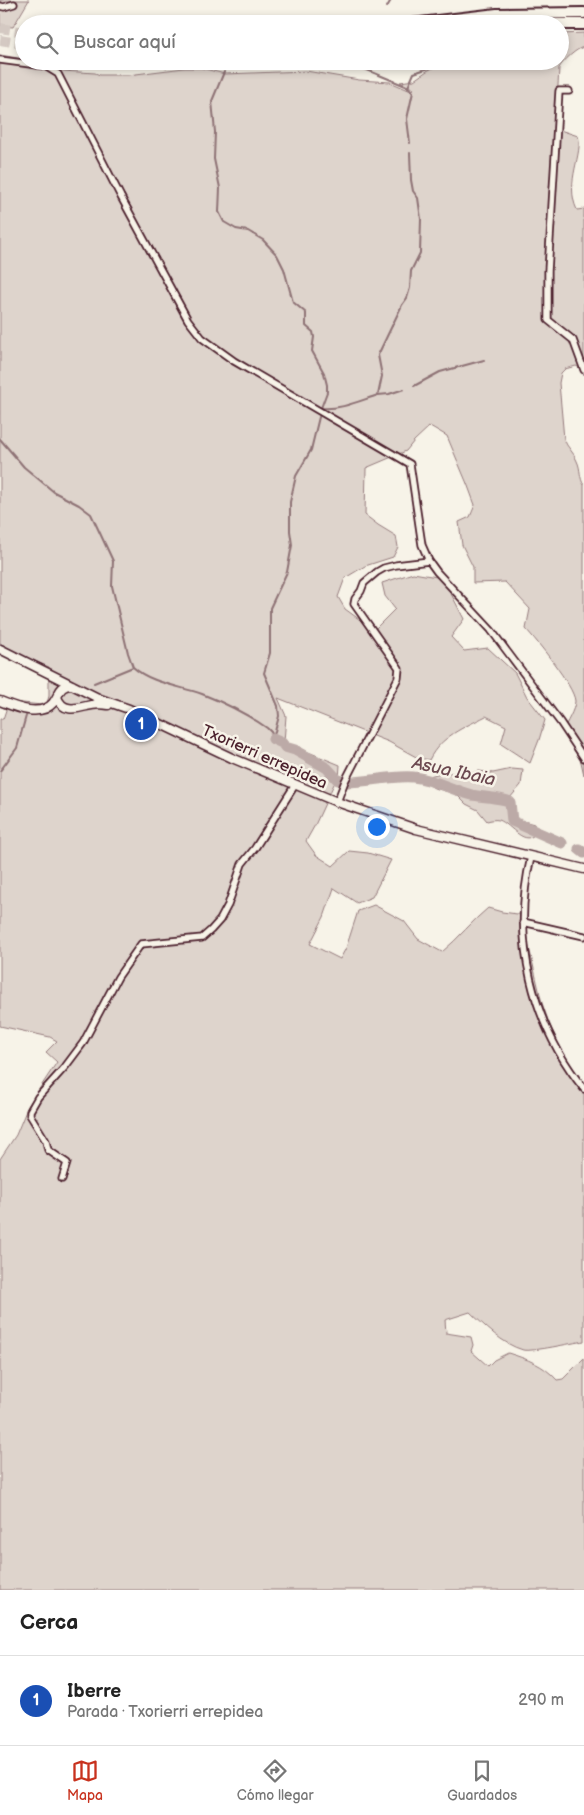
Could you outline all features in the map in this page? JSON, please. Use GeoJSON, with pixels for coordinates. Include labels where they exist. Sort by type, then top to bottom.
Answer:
{"type":"FeatureCollection","features":[{"type":"Feature","properties":{"kind":"highway"},"geometry":{"type":"LineString","coordinates":[[488,15],[584,12]]}},
{"type":"Feature","properties":{"kind":"highway"},"geometry":{"type":"LineString","coordinates":[[569,24],[584,24]]}},
{"type":"Feature","properties":{"kind":"street"},"geometry":{"type":"LineString","coordinates":[[0,6],[4,7],[14,4]]}},
{"type":"Feature","properties":{"kind":"street"},"geometry":{"type":"LineString","coordinates":[[0,60],[15,62]]}},
{"type":"Feature","properties":{"kind":"street"},"geometry":{"type":"LineString","coordinates":[[52,70],[58,74],[108,172],[188,320],[202,338],[234,361],[410,464],[422,545],[429,561],[436,572],[491,630],[560,722],[584,758]]}},
{"type":"Feature","properties":{"kind":"street"},"geometry":{"type":"LineString","coordinates":[[569,91],[559,90],[548,271],[548,320],[573,340],[584,370]]}},
{"type":"Feature","properties":{"kind":"street"},"geometry":{"type":"LineString","coordinates":[[336,802],[398,678],[399,672],[399,668],[377,634],[354,604],[355,599],[364,583],[384,568],[429,561]]}},
{"type":"Feature","properties":{"kind":"street","name":"Txorierri errepidea"},"geometry":{"type":"LineString","coordinates":[[0,649],[74,685],[86,693],[129,709],[336,802],[416,829],[584,870]]}},
{"type":"Feature","properties":{"kind":"street"},"geometry":{"type":"LineString","coordinates":[[49,674],[54,680],[59,703],[67,708],[77,709],[87,706],[117,705]]}},
{"type":"Feature","properties":{"kind":"street"},"geometry":{"type":"LineString","coordinates":[[0,701],[29,710],[45,708],[52,703],[65,686],[74,685]]}},
{"type":"Feature","properties":{"kind":"street"},"geometry":{"type":"LineString","coordinates":[[86,693],[89,699],[87,706]]}},
{"type":"Feature","properties":{"kind":"street"},"geometry":{"type":"LineString","coordinates":[[62,1179],[67,1163],[48,1150],[44,1136],[30,1115],[30,1111],[38,1097],[65,1067],[83,1043],[118,978],[141,944],[202,938],[220,920],[228,905],[242,864],[256,848],[295,785]]}},
{"type":"Feature","properties":{"kind":"street"},"geometry":{"type":"LineString","coordinates":[[531,858],[526,878],[523,922],[529,976],[541,1017],[550,1038],[563,1061],[584,1090]]}},
{"type":"Feature","properties":{"kind":"street"},"geometry":{"type":"LineString","coordinates":[[523,922],[584,936]]}},
{"type":"Feature","properties":{"kind":"shaded area"},"geometry":{"type":"Polygon","coordinates":[[[0,0],[29,0],[20,15],[15,15],[13,27],[0,26],[0,0]]]}},
{"type":"Feature","properties":{"kind":"shaded area"},"geometry":{"type":"Polygon","coordinates":[[[584,33],[584,47],[569,56],[569,34],[584,33]]]}},
{"type":"Feature","properties":{"kind":"shaded area"},"geometry":{"type":"Polygon","coordinates":[[[0,55],[15,58],[15,70],[61,70],[100,75],[128,75],[168,70],[209,70],[225,74],[306,71],[359,80],[390,82],[411,91],[414,89],[400,82],[414,80],[427,71],[559,70],[556,119],[560,130],[578,136],[579,151],[573,179],[573,189],[577,210],[584,209],[584,370],[576,366],[565,369],[561,373],[559,383],[564,439],[576,458],[584,485],[584,775],[581,762],[563,731],[575,705],[573,694],[554,664],[526,629],[530,609],[505,582],[473,583],[473,567],[462,545],[459,522],[470,517],[475,505],[447,436],[430,426],[406,451],[366,468],[365,515],[396,536],[398,547],[393,557],[365,566],[345,578],[338,597],[345,609],[374,630],[395,609],[385,596],[382,583],[413,573],[443,578],[464,619],[451,637],[464,651],[488,648],[515,673],[527,697],[545,720],[530,763],[501,744],[506,726],[486,716],[446,739],[429,760],[418,758],[389,742],[278,698],[286,716],[284,742],[340,765],[339,779],[334,784],[306,841],[316,855],[333,866],[349,851],[368,853],[391,860],[372,897],[357,903],[334,888],[324,917],[310,944],[340,959],[346,948],[358,911],[374,905],[404,921],[418,939],[442,952],[488,908],[525,915],[528,943],[542,1003],[573,1075],[584,1093],[584,1341],[543,1349],[523,1350],[501,1339],[470,1312],[445,1320],[446,1333],[471,1337],[473,1345],[471,1351],[488,1366],[494,1360],[508,1353],[541,1366],[557,1380],[563,1379],[584,1358],[584,1590],[0,1590],[0,1159],[16,1135],[28,1106],[57,1062],[46,1052],[57,1041],[50,1037],[0,1026],[0,719],[3,719],[6,710],[3,701],[42,705],[47,703],[49,696],[49,667],[20,655],[0,643],[0,55]]]}},
{"type":"Feature","properties":{"kind":"shaded area"},"geometry":{"type":"Polygon","coordinates":[[[512,769],[523,770],[521,785],[509,799],[512,803],[513,818],[534,824],[537,831],[528,838],[518,834],[504,822],[499,820],[487,821],[478,810],[466,804],[456,794],[434,788],[422,781],[429,776],[445,772],[464,775],[479,771],[493,773],[512,769]]]}},
{"type":"Feature","properties":{"kind":"waterway"},"geometry":{"type":"LineString","coordinates":[[387,7],[391,0]]}},
{"type":"Feature","properties":{"kind":"waterway"},"geometry":{"type":"LineString","coordinates":[[367,70],[408,87]]}},
{"type":"Feature","properties":{"kind":"waterway"},"geometry":{"type":"LineString","coordinates":[[410,143],[407,119],[413,92],[408,87],[414,73],[423,70]]}},
{"type":"Feature","properties":{"kind":"waterway"},"geometry":{"type":"LineString","coordinates":[[224,72],[212,101],[215,132],[214,159],[220,188],[219,212],[224,222],[236,229],[248,231],[263,240],[277,255],[284,269],[293,302],[306,313],[306,326],[313,332],[312,351],[324,373],[327,385],[327,392],[321,408]]}},
{"type":"Feature","properties":{"kind":"waterway"},"geometry":{"type":"LineString","coordinates":[[321,408],[342,406],[378,395],[382,376],[378,355],[407,298],[410,288],[411,271],[420,253],[421,219],[418,198],[413,191],[411,180],[410,153]]}},
{"type":"Feature","properties":{"kind":"waterway"},"geometry":{"type":"LineString","coordinates":[[414,386],[440,372],[484,360]]}},
{"type":"Feature","properties":{"kind":"waterway"},"geometry":{"type":"LineString","coordinates":[[378,395],[404,389]]}},
{"type":"Feature","properties":{"kind":"waterway"},"geometry":{"type":"LineString","coordinates":[[273,739],[279,716],[278,706],[264,673],[270,653],[270,608],[287,572],[292,545],[290,502],[296,476],[311,450],[319,417]]}},
{"type":"Feature","properties":{"kind":"waterway"},"geometry":{"type":"LineString","coordinates":[[0,439],[24,467],[54,492],[79,505],[91,514],[113,561],[112,586],[133,667]]}},
{"type":"Feature","properties":{"kind":"waterway"},"geometry":{"type":"LineString","coordinates":[[94,683],[133,667],[148,677],[202,694],[227,705],[267,728],[273,736]]}},
{"type":"Feature","properties":{"kind":"waterway"},"geometry":{"type":"LineString","coordinates":[[0,771],[17,748],[26,716]]}},
{"type":"Feature","properties":{"kind":"waterway","name":"Asua Ibaia"},"geometry":{"type":"LineString","coordinates":[[273,739],[327,768],[338,780]]}},
{"type":"Feature","properties":{"kind":"waterway","name":"Asua Ibaia"},"geometry":{"type":"LineString","coordinates":[[347,782],[413,777],[428,780],[472,795],[507,801],[510,802],[512,821],[562,843]]}},
{"type":"Feature","properties":{"kind":"waterway","name":"Asua Ibaia"},"geometry":{"type":"LineString","coordinates":[[579,849],[584,853]]}},
{"type":"Feature","properties":{"kind":"tunnel"},"geometry":{"type":"LineString","coordinates":[[0,28],[15,30]]}},
{"type":"Feature","properties":{"kind":"tunnel"},"geometry":{"type":"LineString","coordinates":[[0,40],[15,42]]}},
{"type":"Feature","properties":{"kind":"place","name":"Iberre"},"geometry":{"type":"Point","coordinates":[141,724]}}]}
